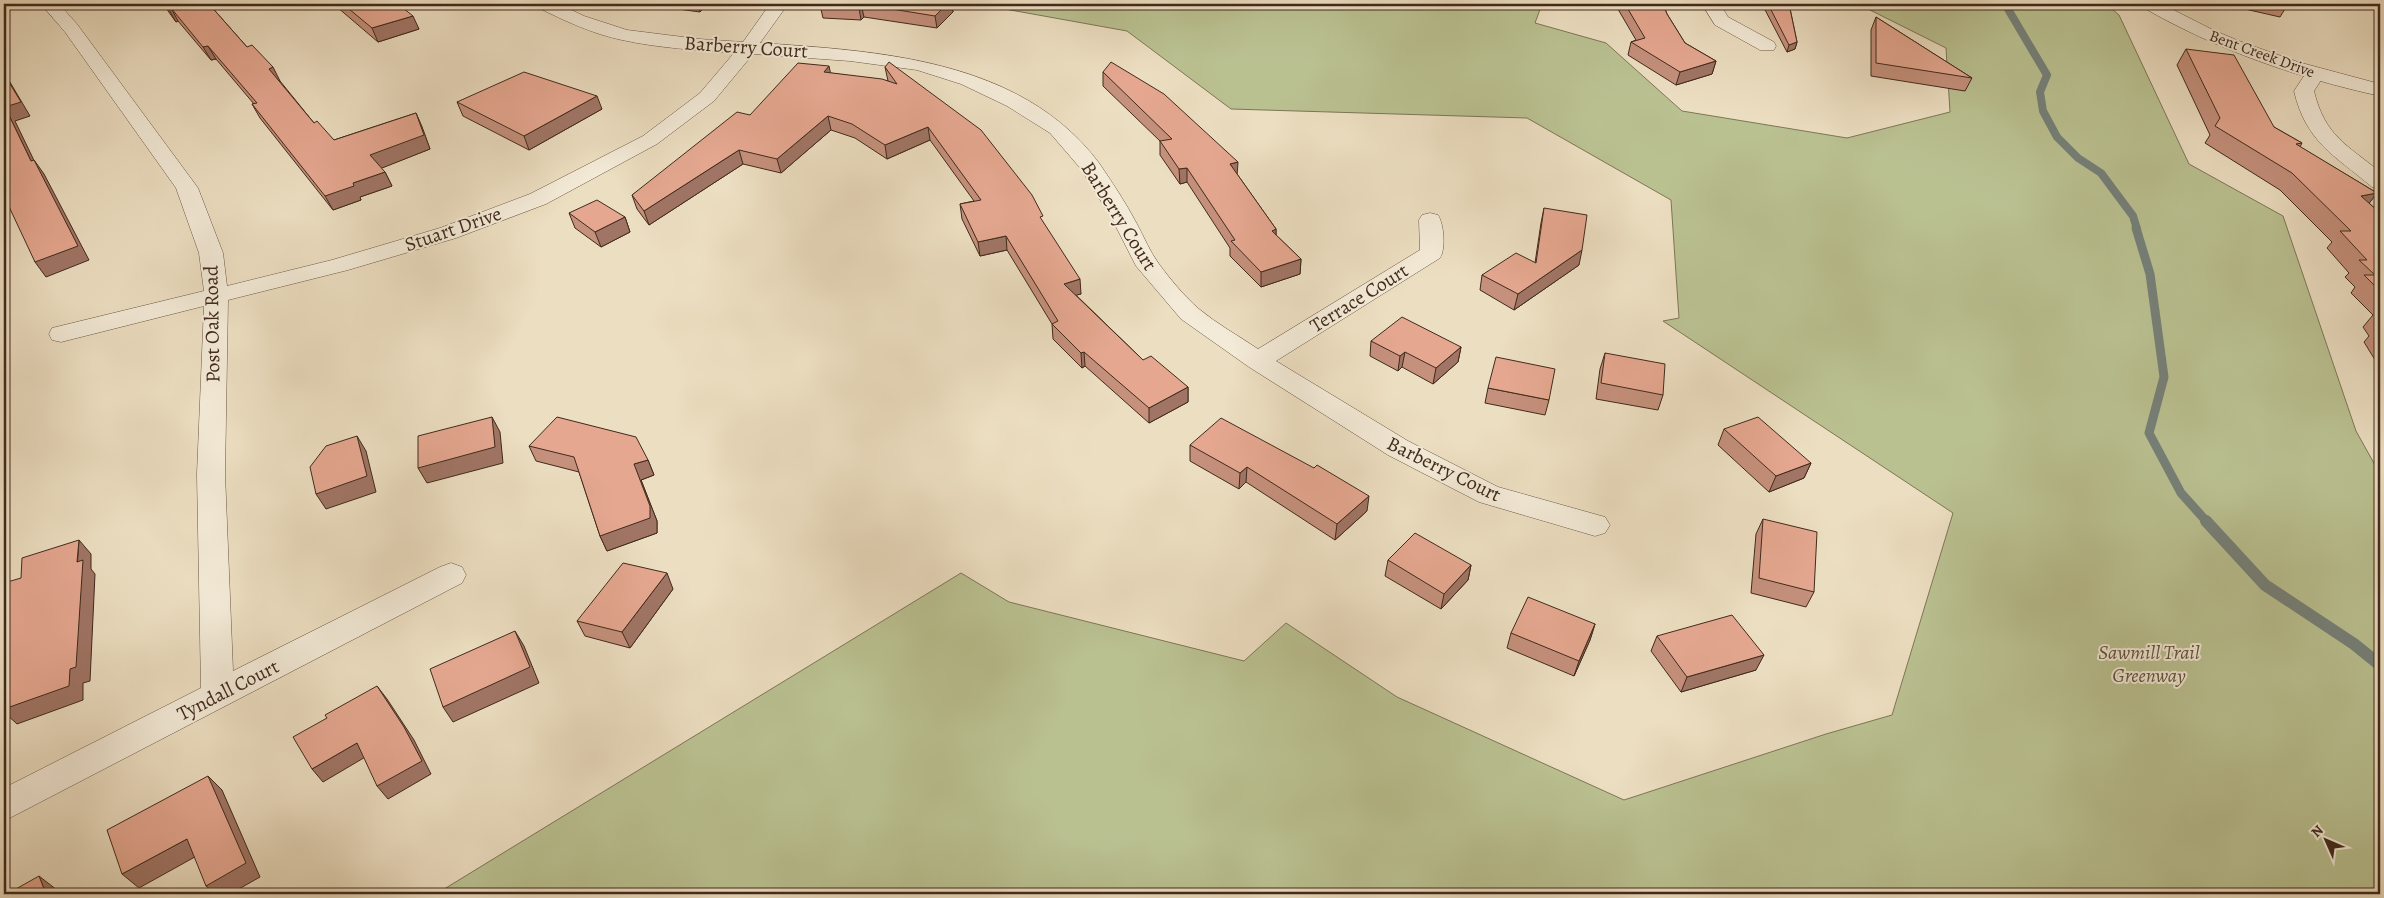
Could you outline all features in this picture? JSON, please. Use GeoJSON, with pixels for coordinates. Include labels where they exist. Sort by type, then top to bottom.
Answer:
{"type":"FeatureCollection","features":[{"type":"Feature","properties":{"kind":"street","name":"Post Oak Road"},"geometry":{"type":"LineString","coordinates":[[50,4],[71,28],[187,188],[211,253],[216,295],[211,474],[218,695]]}},
{"type":"Feature","properties":{"kind":"street","name":"Barberry Court"},"geometry":{"type":"LineString","coordinates":[[545,4],[578,20],[624,35],[699,45],[850,55],[919,65],[968,80],[1014,102],[1057,129],[1090,166],[1123,219],[1148,266],[1190,314],[1258,361],[1398,448],[1489,495],[1595,525]]}},
{"type":"Feature","properties":{"kind":"street","name":"Stuart Drive"},"geometry":{"type":"LineString","coordinates":[[61,334],[349,262],[448,233],[538,199],[650,140],[708,97],[748,48],[779,4]]}},
{"type":"Feature","properties":{"kind":"street"},"geometry":{"type":"LineString","coordinates":[[1711,4],[1721,21],[1768,46]]}},
{"type":"Feature","properties":{"kind":"street","name":"Bent Creek Drive"},"geometry":{"type":"LineString","coordinates":[[2150,4],[2215,38],[2315,74],[2380,90]]}},
{"type":"Feature","properties":{"kind":"street"},"geometry":{"type":"LineString","coordinates":[[2315,74],[2304,91],[2309,112],[2323,136],[2380,182]]}},
{"type":"Feature","properties":{"kind":"street","name":"Terrace Court"},"geometry":{"type":"LineString","coordinates":[[1258,361],[1432,253],[1430,220]]}},
{"type":"Feature","properties":{"kind":"street","name":"Tyndall Court"},"geometry":{"type":"LineString","coordinates":[[4,805],[451,575]]}},
{"type":"Feature","properties":{"kind":"green space","name":"Sawmill Trail Greenway"},"geometry":{"type":"Polygon","coordinates":[[[977,4],[1542,4],[1535,23],[1606,43],[1682,111],[1847,138],[1950,112],[1946,48],[1866,8],[1862,4],[2106,4],[2119,15],[2189,164],[2283,216],[2356,431],[2380,474],[2380,894],[436,894],[961,573],[1009,602],[1244,661],[1286,623],[1397,697],[1624,800],[1826,734],[1892,715],[1953,513],[1663,321],[1679,318],[1671,200],[1527,118],[1231,109],[1127,31],[977,4]]]}},
{"type":"Feature","properties":{"kind":"building"},"geometry":{"type":"Polygon","coordinates":[[[165,4],[209,4],[247,47],[252,45],[273,67],[269,69],[314,123],[317,121],[334,140],[416,113],[424,135],[370,155],[385,172],[353,183],[354,186],[325,196],[252,104],[257,103],[208,46],[203,47],[171,8],[168,8],[165,4]]]}},
{"type":"Feature","properties":{"kind":"building"},"geometry":{"type":"Polygon","coordinates":[[[343,4],[398,4],[413,16],[372,28],[343,4]]]}},
{"type":"Feature","properties":{"kind":"building"},"geometry":{"type":"Polygon","coordinates":[[[821,4],[861,4],[859,8],[821,4]]]}},
{"type":"Feature","properties":{"kind":"building"},"geometry":{"type":"Polygon","coordinates":[[[861,4],[947,4],[935,16],[861,4]]]}},
{"type":"Feature","properties":{"kind":"building"},"geometry":{"type":"Polygon","coordinates":[[[1625,4],[1663,4],[1685,43],[1716,61],[1680,72],[1631,42],[1645,38],[1625,4]]]}},
{"type":"Feature","properties":{"kind":"building"},"geometry":{"type":"Polygon","coordinates":[[[1768,4],[1789,4],[1797,42],[1789,45],[1768,4]]]}},
{"type":"Feature","properties":{"kind":"building"},"geometry":{"type":"Polygon","coordinates":[[[1876,17],[1972,78],[1876,63],[1876,17]]]}},
{"type":"Feature","properties":{"kind":"building"},"geometry":{"type":"Polygon","coordinates":[[[2186,49],[2234,55],[2274,127],[2302,143],[2296,144],[2377,193],[2361,196],[2380,213],[2380,291],[2364,275],[2375,275],[2359,260],[2367,260],[2340,231],[2351,231],[2292,173],[2215,126],[2220,118],[2186,49]]]}},
{"type":"Feature","properties":{"kind":"building"},"geometry":{"type":"Polygon","coordinates":[[[889,62],[981,130],[1032,195],[1043,216],[1040,217],[1080,279],[1064,284],[1143,360],[1151,356],[1188,387],[1149,408],[1084,352],[1081,353],[1052,324],[1058,321],[1006,236],[978,242],[960,204],[981,200],[928,127],[885,145],[852,124],[828,116],[777,159],[739,150],[644,211],[632,195],[737,112],[750,115],[798,63],[829,66],[824,72],[882,79],[897,84],[885,67],[889,62]]]}},
{"type":"Feature","properties":{"kind":"building"},"geometry":{"type":"Polygon","coordinates":[[[1111,62],[1164,94],[1238,162],[1230,164],[1276,229],[1272,231],[1301,259],[1261,272],[1231,241],[1235,240],[1187,168],[1179,169],[1160,141],[1172,139],[1103,72],[1111,62]]]}},
{"type":"Feature","properties":{"kind":"building"},"geometry":{"type":"Polygon","coordinates":[[[524,72],[597,96],[524,136],[457,102],[524,72]]]}},
{"type":"Feature","properties":{"kind":"building"},"geometry":{"type":"Polygon","coordinates":[[[4,74],[21,102],[5,107],[31,161],[34,160],[78,246],[35,262],[4,196],[4,74]]]}},
{"type":"Feature","properties":{"kind":"building"},"geometry":{"type":"Polygon","coordinates":[[[597,200],[625,217],[595,232],[569,213],[597,200]]]}},
{"type":"Feature","properties":{"kind":"building"},"geometry":{"type":"Polygon","coordinates":[[[1544,208],[1587,215],[1582,250],[1518,294],[1482,275],[1516,253],[1536,263],[1544,208]]]}},
{"type":"Feature","properties":{"kind":"building"},"geometry":{"type":"Polygon","coordinates":[[[1402,317],[1461,347],[1436,368],[1405,352],[1400,356],[1371,341],[1402,317]]]}},
{"type":"Feature","properties":{"kind":"building"},"geometry":{"type":"Polygon","coordinates":[[[1605,353],[1665,364],[1663,395],[1601,383],[1605,353]]]}},
{"type":"Feature","properties":{"kind":"building"},"geometry":{"type":"Polygon","coordinates":[[[1496,357],[1555,369],[1549,400],[1488,388],[1496,357]]]}},
{"type":"Feature","properties":{"kind":"building"},"geometry":{"type":"Polygon","coordinates":[[[492,417],[495,447],[418,468],[418,436],[492,417]]]}},
{"type":"Feature","properties":{"kind":"building"},"geometry":{"type":"Polygon","coordinates":[[[557,417],[636,437],[648,460],[634,464],[650,506],[650,518],[600,536],[574,457],[529,446],[557,417]]]}},
{"type":"Feature","properties":{"kind":"building"},"geometry":{"type":"Polygon","coordinates":[[[1758,417],[1811,463],[1776,476],[1724,429],[1758,417]]]}},
{"type":"Feature","properties":{"kind":"building"},"geometry":{"type":"Polygon","coordinates":[[[1221,418],[1314,468],[1317,465],[1369,496],[1337,524],[1247,467],[1240,473],[1190,445],[1221,418]]]}},
{"type":"Feature","properties":{"kind":"building"},"geometry":{"type":"Polygon","coordinates":[[[357,436],[367,476],[316,494],[310,467],[326,446],[357,436]]]}},
{"type":"Feature","properties":{"kind":"building"},"geometry":{"type":"Polygon","coordinates":[[[1763,519],[1817,532],[1814,592],[1759,578],[1763,519]]]}},
{"type":"Feature","properties":{"kind":"building"},"geometry":{"type":"Polygon","coordinates":[[[1415,533],[1471,565],[1444,594],[1388,560],[1415,533]]]}},
{"type":"Feature","properties":{"kind":"building"},"geometry":{"type":"Polygon","coordinates":[[[79,540],[77,562],[83,560],[76,667],[70,669],[69,686],[4,709],[9,643],[4,650],[4,583],[21,578],[22,558],[79,540]]]}},
{"type":"Feature","properties":{"kind":"building"},"geometry":{"type":"Polygon","coordinates":[[[623,563],[667,573],[622,632],[577,621],[623,563]]]}},
{"type":"Feature","properties":{"kind":"building"},"geometry":{"type":"Polygon","coordinates":[[[1528,597],[1595,624],[1579,661],[1511,633],[1528,597]]]}},
{"type":"Feature","properties":{"kind":"building"},"geometry":{"type":"Polygon","coordinates":[[[1732,615],[1764,655],[1687,677],[1657,636],[1732,615]]]}},
{"type":"Feature","properties":{"kind":"building"},"geometry":{"type":"Polygon","coordinates":[[[515,631],[530,667],[443,707],[430,669],[515,631]]]}},
{"type":"Feature","properties":{"kind":"building"},"geometry":{"type":"Polygon","coordinates":[[[377,686],[404,727],[422,761],[377,786],[357,743],[312,769],[293,737],[327,718],[325,715],[377,686]]]}},
{"type":"Feature","properties":{"kind":"building"},"geometry":{"type":"Polygon","coordinates":[[[208,776],[246,863],[206,886],[187,839],[122,874],[107,830],[208,776]]]}},
{"type":"Feature","properties":{"kind":"building"},"geometry":{"type":"Polygon","coordinates":[[[39,876],[46,894],[7,894],[39,876]]]}},
{"type":"Feature","properties":{"kind":"waterway"},"geometry":{"type":"LineString","coordinates":[[2005,4],[2047,75],[2040,92],[2043,111],[2057,137],[2078,158],[2101,173],[2133,216],[2137,229]]}},
{"type":"Feature","properties":{"kind":"waterway"},"geometry":{"type":"LineString","coordinates":[[2136,228],[2150,274],[2164,377],[2149,433],[2181,493],[2207,522]]}},
{"type":"Feature","properties":{"kind":"waterway"},"geometry":{"type":"LineString","coordinates":[[2206,521],[2265,585],[2354,644],[2380,665]]}}]}
